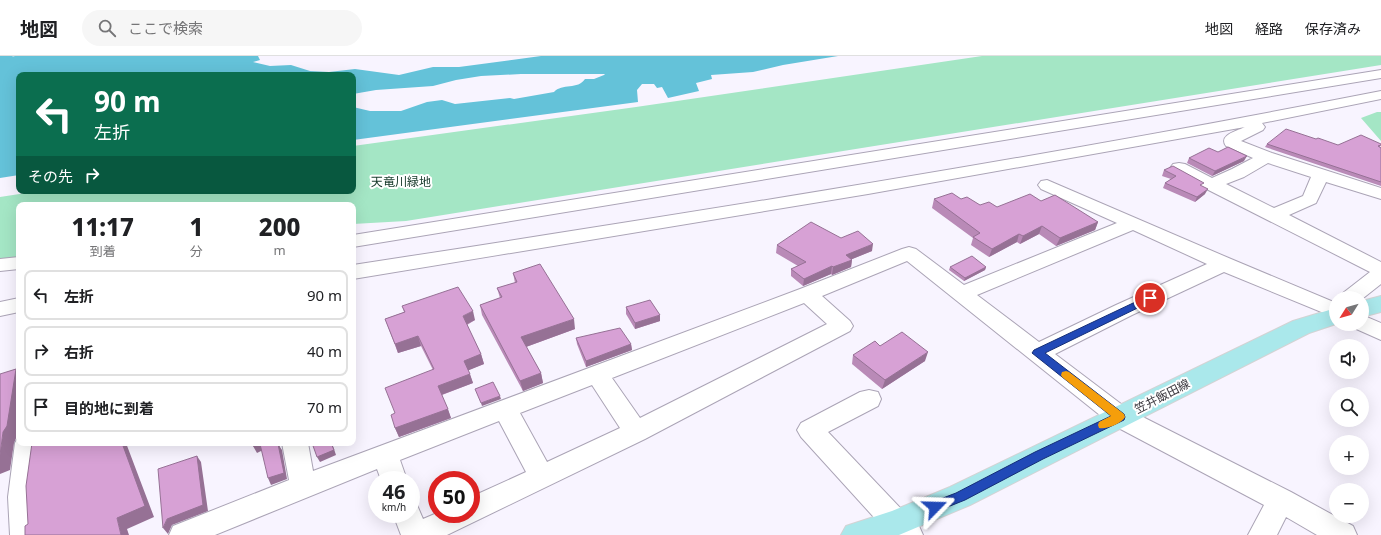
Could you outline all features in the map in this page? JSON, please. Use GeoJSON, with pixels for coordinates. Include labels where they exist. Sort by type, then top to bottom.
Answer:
{"type":"FeatureCollection","features":[{"type":"Feature","properties":{"kind":"main road"},"geometry":{"type":"LineString","coordinates":[[1369,307],[1381,304]]}},
{"type":"Feature","properties":{"kind":"main road","name":"笠井飯田線"},"geometry":{"type":"LineString","coordinates":[[856,535],[903,529],[960,496],[1039,456],[1302,327],[1329,318]]}},
{"type":"Feature","properties":{"kind":"street"},"geometry":{"type":"LineString","coordinates":[[356,241],[1381,74]]}},
{"type":"Feature","properties":{"kind":"street"},"geometry":{"type":"LineString","coordinates":[[356,272],[653,225],[1077,153],[1264,119],[1381,95]]}},
{"type":"Feature","properties":{"kind":"street"},"geometry":{"type":"LineString","coordinates":[[1264,119],[1258,126],[1232,139],[1232,143],[1266,157],[1381,194]]}},
{"type":"Feature","properties":{"kind":"street"},"geometry":{"type":"LineString","coordinates":[[1212,184],[1238,173],[1266,157]]}},
{"type":"Feature","properties":{"kind":"street"},"geometry":{"type":"LineString","coordinates":[[1179,168],[1381,270]]}},
{"type":"Feature","properties":{"kind":"street"},"geometry":{"type":"LineString","coordinates":[[1274,215],[1310,199],[1321,175]]}},
{"type":"Feature","properties":{"kind":"street"},"geometry":{"type":"LineString","coordinates":[[1047,185],[1224,264],[1329,308]]}},
{"type":"Feature","properties":{"kind":"street"},"geometry":{"type":"LineString","coordinates":[[961,294],[1134,223]]}},
{"type":"Feature","properties":{"kind":"street"},"geometry":{"type":"LineString","coordinates":[[183,535],[303,486],[807,294],[909,253],[1120,417],[1281,500],[1343,535]]}},
{"type":"Feature","properties":{"kind":"street"},"geometry":{"type":"LineString","coordinates":[[0,265],[16,263]]}},
{"type":"Feature","properties":{"kind":"street"},"geometry":{"type":"LineString","coordinates":[[1037,353],[1124,310],[1224,264]]}},
{"type":"Feature","properties":{"kind":"street"},"geometry":{"type":"LineString","coordinates":[[1359,291],[1381,274]]}},
{"type":"Feature","properties":{"kind":"street"},"geometry":{"type":"LineString","coordinates":[[480,506],[636,432],[842,326],[807,294]]}},
{"type":"Feature","properties":{"kind":"street"},"geometry":{"type":"LineString","coordinates":[[0,309],[16,306]]}},
{"type":"Feature","properties":{"kind":"street"},"geometry":{"type":"LineString","coordinates":[[0,321],[16,318]]}},
{"type":"Feature","properties":{"kind":"street"},"geometry":{"type":"LineString","coordinates":[[1369,326],[1381,332]]}},
{"type":"Feature","properties":{"kind":"street"},"geometry":{"type":"LineString","coordinates":[[597,374],[636,432]]}},
{"type":"Feature","properties":{"kind":"street"},"geometry":{"type":"LineString","coordinates":[[869,399],[810,430],[903,529]]}},
{"type":"Feature","properties":{"kind":"street"},"geometry":{"type":"LineString","coordinates":[[505,409],[542,477]]}},
{"type":"Feature","properties":{"kind":"street"},"geometry":{"type":"LineString","coordinates":[[24,535],[22,497],[28,446]]}},
{"type":"Feature","properties":{"kind":"street"},"geometry":{"type":"LineString","coordinates":[[296,446],[303,486]]}},
{"type":"Feature","properties":{"kind":"street"},"geometry":{"type":"LineString","coordinates":[[385,456],[391,471]]}},
{"type":"Feature","properties":{"kind":"street"},"geometry":{"type":"LineString","coordinates":[[1263,535],[1281,500]]}},
{"type":"Feature","properties":{"kind":"street"},"geometry":{"type":"LineString","coordinates":[[410,523],[414,535]]}},
{"type":"Feature","properties":{"kind":"street"},"geometry":{"type":"LineString","coordinates":[[418,535],[444,523]]}},
{"type":"Feature","properties":{"kind":"green space","name":"天竜川緑地"},"geometry":{"type":"Polygon","coordinates":[[[982,56],[1381,56],[1381,65],[406,221],[356,224],[356,202],[16,202],[16,266],[0,269],[0,197],[20,194],[356,194],[356,146],[636,107],[982,56]]]}},
{"type":"Feature","properties":{"kind":"green space"},"geometry":{"type":"Polygon","coordinates":[[[1381,112],[1381,141],[1361,118],[1381,112]]]}},
{"type":"Feature","properties":{"kind":"water"},"geometry":{"type":"Polygon","coordinates":[[[15,56],[258,56],[260,60],[253,62],[270,66],[291,65],[310,71],[329,72],[16,72],[16,175],[0,178],[0,60],[15,56]]]}},
{"type":"Feature","properties":{"kind":"water"},"geometry":{"type":"Polygon","coordinates":[[[541,56],[838,56],[783,65],[753,72],[711,75],[712,79],[696,83],[699,91],[668,98],[662,87],[657,88],[654,84],[642,84],[637,90],[638,102],[356,140],[356,108],[370,111],[401,111],[427,102],[442,100],[455,104],[510,98],[514,99],[554,92],[557,89],[574,86],[585,79],[594,79],[605,74],[521,74],[481,76],[433,86],[376,90],[356,93],[356,72],[329,72],[355,69],[399,75],[433,67],[459,67],[541,56]]]}},
{"type":"Feature","properties":{"kind":"building"},"geometry":{"type":"Polygon","coordinates":[[[1286,129],[1338,145],[1361,135],[1381,144],[1378,146],[1381,148],[1381,182],[1267,144],[1286,129]]]}},
{"type":"Feature","properties":{"kind":"building"},"geometry":{"type":"Polygon","coordinates":[[[1228,147],[1247,156],[1215,171],[1189,158],[1209,148],[1218,152],[1228,147]]]}},
{"type":"Feature","properties":{"kind":"building"},"geometry":{"type":"Polygon","coordinates":[[[1173,166],[1204,183],[1200,185],[1208,189],[1197,197],[1165,183],[1176,176],[1164,170],[1173,166]]]}},
{"type":"Feature","properties":{"kind":"building"},"geometry":{"type":"Polygon","coordinates":[[[952,193],[961,199],[967,197],[980,205],[989,202],[997,207],[1030,194],[1041,201],[1055,195],[1098,222],[1060,238],[1042,226],[1023,236],[1019,234],[992,249],[973,237],[980,233],[934,199],[952,193]]]}},
{"type":"Feature","properties":{"kind":"building"},"geometry":{"type":"Polygon","coordinates":[[[811,222],[841,238],[858,231],[873,244],[846,255],[852,260],[833,267],[832,266],[804,279],[791,269],[806,262],[777,245],[811,222]]]}},
{"type":"Feature","properties":{"kind":"building"},"geometry":{"type":"Polygon","coordinates":[[[972,256],[986,267],[965,278],[950,267],[972,256]]]}},
{"type":"Feature","properties":{"kind":"building"},"geometry":{"type":"Polygon","coordinates":[[[540,264],[574,319],[521,337],[541,373],[520,381],[480,305],[502,297],[497,288],[517,282],[513,273],[540,264]]]}},
{"type":"Feature","properties":{"kind":"building"},"geometry":{"type":"Polygon","coordinates":[[[458,287],[473,311],[463,316],[481,354],[464,361],[470,374],[438,386],[448,409],[395,428],[391,415],[395,413],[385,388],[434,369],[418,336],[395,344],[385,319],[405,312],[402,306],[458,287]]]}},
{"type":"Feature","properties":{"kind":"building"},"geometry":{"type":"Polygon","coordinates":[[[650,300],[660,315],[635,323],[626,307],[650,300]]]}},
{"type":"Feature","properties":{"kind":"building"},"geometry":{"type":"Polygon","coordinates":[[[620,328],[631,344],[586,361],[576,338],[620,328]]]}},
{"type":"Feature","properties":{"kind":"building"},"geometry":{"type":"Polygon","coordinates":[[[902,332],[928,352],[885,380],[853,355],[875,341],[880,346],[902,332]]]}},
{"type":"Feature","properties":{"kind":"building"},"geometry":{"type":"Polygon","coordinates":[[[16,369],[7,426],[3,432],[0,455],[0,374],[16,369]]]}},
{"type":"Feature","properties":{"kind":"building"},"geometry":{"type":"Polygon","coordinates":[[[493,382],[500,396],[481,403],[475,389],[493,382]]]}},
{"type":"Feature","properties":{"kind":"building"},"geometry":{"type":"Polygon","coordinates":[[[32,446],[123,446],[145,506],[117,518],[121,535],[25,535],[25,526],[28,524],[26,486],[32,446]]]}},
{"type":"Feature","properties":{"kind":"building"},"geometry":{"type":"Polygon","coordinates":[[[260,446],[278,446],[284,473],[268,478],[260,446]]]}},
{"type":"Feature","properties":{"kind":"building"},"geometry":{"type":"Polygon","coordinates":[[[313,446],[332,446],[334,450],[317,457],[313,446]]]}},
{"type":"Feature","properties":{"kind":"building"},"geometry":{"type":"Polygon","coordinates":[[[197,456],[203,505],[167,519],[163,528],[158,469],[197,456]]]}},
{"type":"Feature","properties":{"kind":"waterway"},"geometry":{"type":"LineString","coordinates":[[0,57],[4,56]]}},
{"type":"Feature","properties":{"kind":"slow traffic"},"geometry":{"type":"LineString","coordinates":[[1066,375],[1120,417],[1103,425]]}},
{"type":"Feature","properties":{"kind":"route"},"geometry":{"type":"LineString","coordinates":[[935,507],[1120,417],[1037,353],[1150,298]]}}]}
